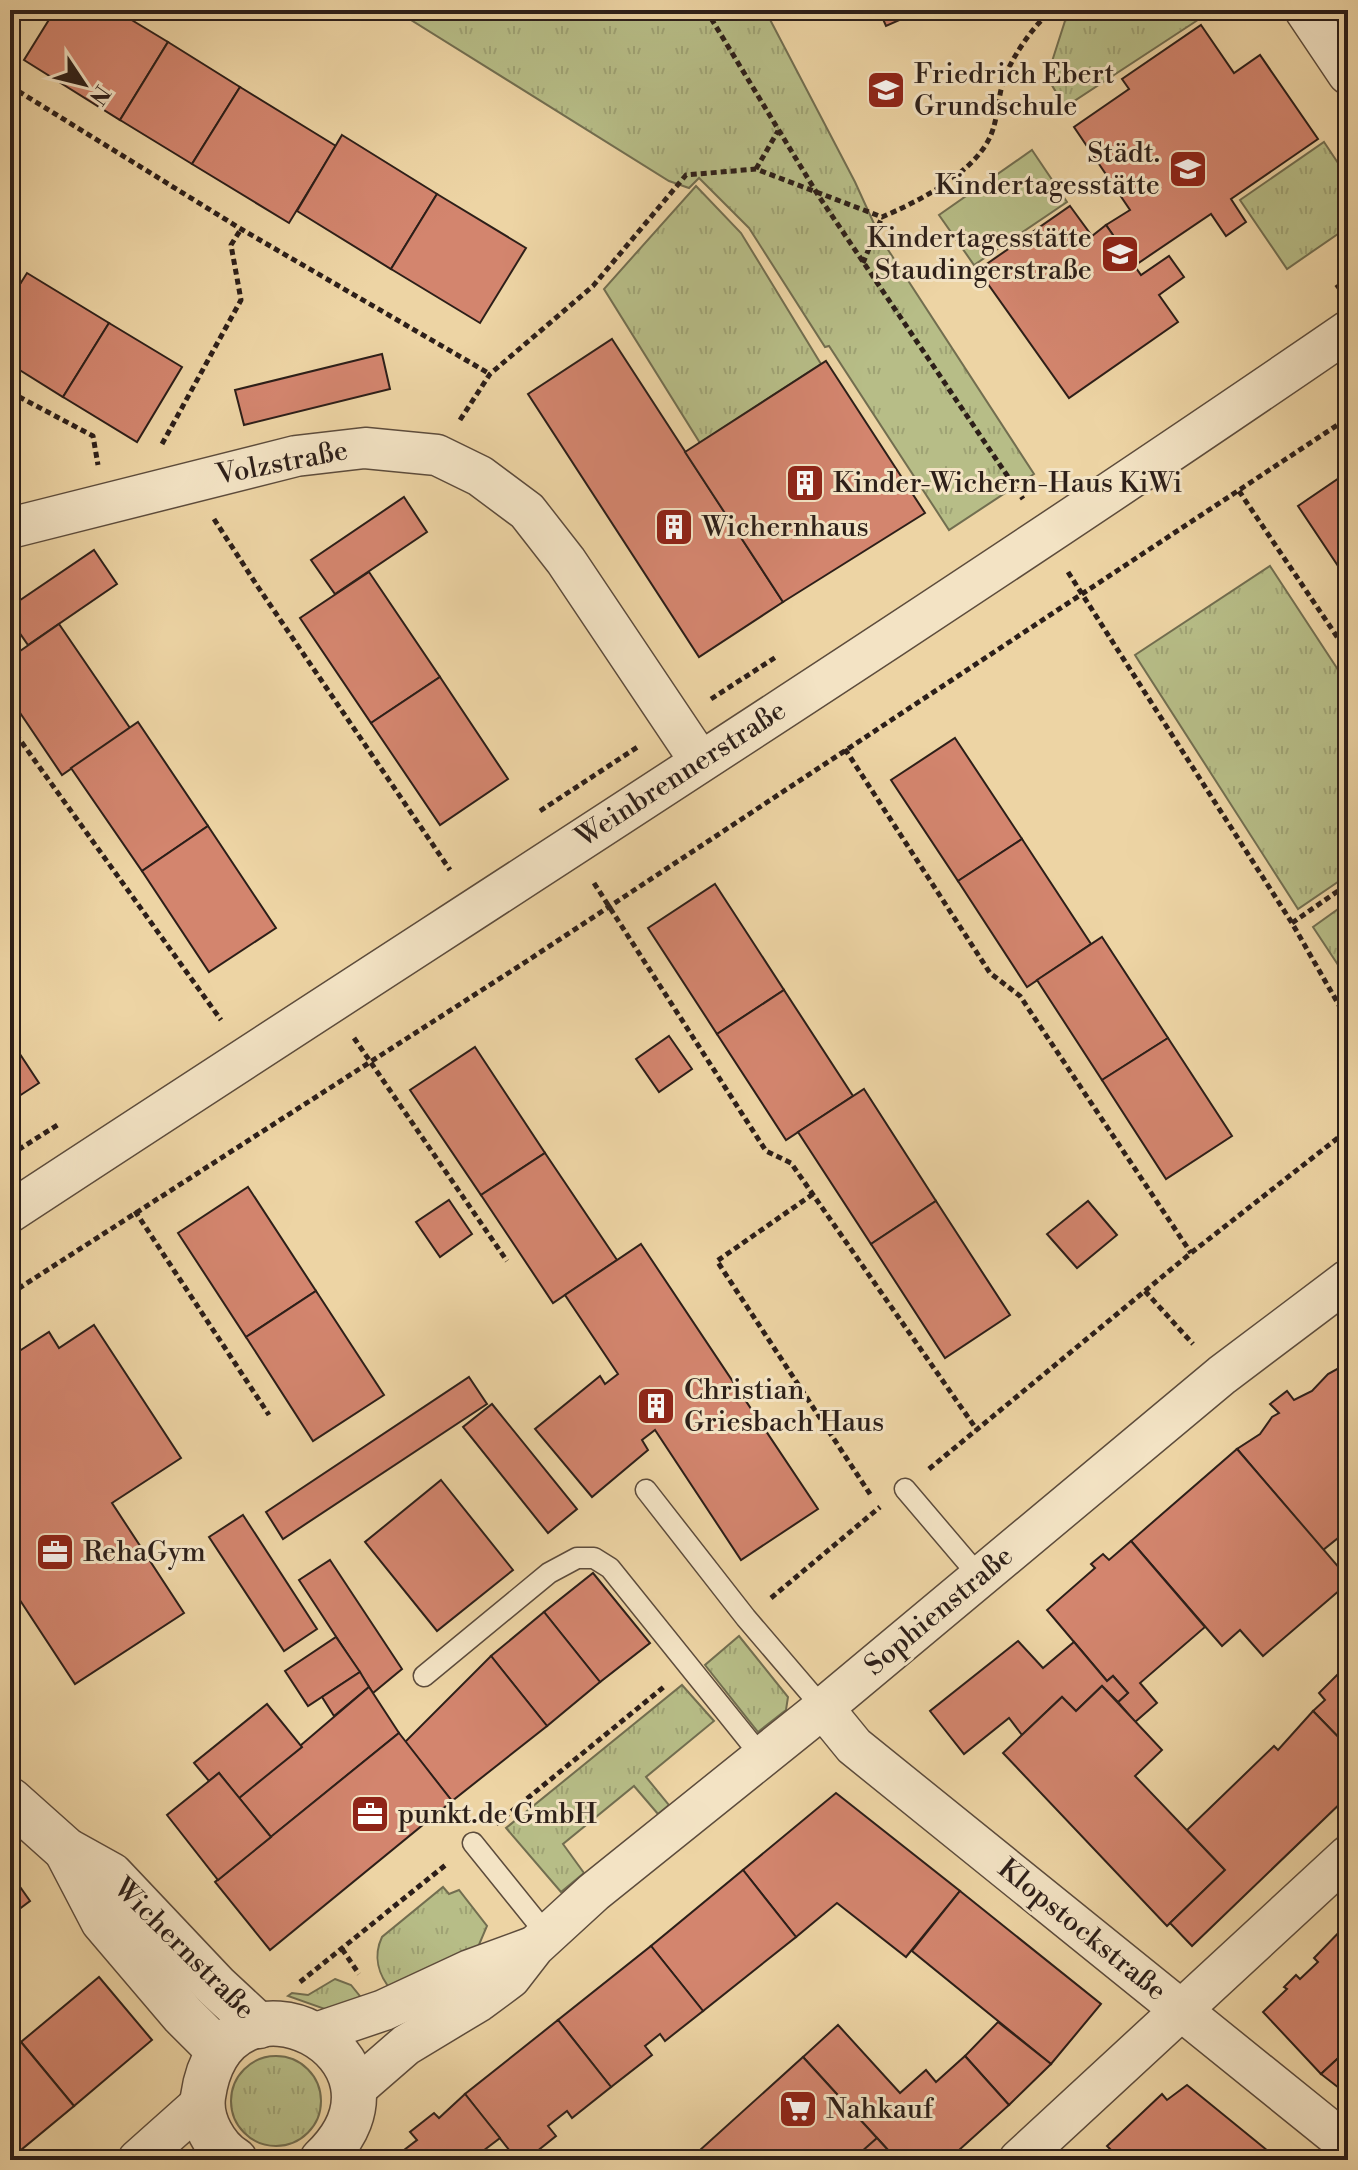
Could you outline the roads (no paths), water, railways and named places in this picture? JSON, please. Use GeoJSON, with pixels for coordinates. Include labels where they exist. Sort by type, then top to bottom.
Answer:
{"type":"FeatureCollection","features":[{"type":"Feature","properties":{"kind":"street"},"geometry":{"type":"LineString","coordinates":[[1305,10],[1348,74]]}},
{"type":"Feature","properties":{"kind":"street","name":"Weinbrennerstraße"},"geometry":{"type":"LineString","coordinates":[[10,1212],[1045,535],[1348,331]]}},
{"type":"Feature","properties":{"kind":"street","name":"Volzstraße"},"geometry":{"type":"LineString","coordinates":[[10,528],[296,456],[365,448],[437,455],[480,476],[527,511],[566,561],[700,761]]}},
{"type":"Feature","properties":{"kind":"street","name":"Sophienstraße"},"geometry":{"type":"LineString","coordinates":[[353,2091],[406,2045],[479,2001],[510,1978],[541,1941],[594,1892],[823,1708],[1222,1375],[1348,1280]]}},
{"type":"Feature","properties":{"kind":"street","name":"Klopstockstraße"},"geometry":{"type":"LineString","coordinates":[[823,1708],[854,1746],[1348,2145]]}},
{"type":"Feature","properties":{"kind":"street","name":"Wichernstraße"},"geometry":{"type":"LineString","coordinates":[[10,1800],[66,1850],[111,1875],[216,1986],[259,2026]]}},
{"type":"Feature","properties":{"kind":"street","name":"Wichernstraße"},"geometry":{"type":"LineString","coordinates":[[66,1850],[103,1921],[183,2015],[219,2051]]}},
{"type":"Feature","properties":{"kind":"street"},"geometry":{"type":"LineString","coordinates":[[1019,2160],[1348,1856]]}},
{"type":"Feature","properties":{"kind":"street","name":"Sophienstraße"},"geometry":{"type":"LineString","coordinates":[[316,2033],[384,2010],[541,1941]]}},
{"type":"Feature","properties":{"kind":"street"},"geometry":{"type":"LineString","coordinates":[[235,2160],[213,2139],[204,2115],[208,2070],[219,2051],[244,2031],[259,2026],[288,2024],[316,2033],[335,2049],[347,2068],[353,2091],[352,2116],[340,2153]]}},
{"type":"Feature","properties":{"kind":"street"},"geometry":{"type":"LineString","coordinates":[[138,2160],[203,2102]]}},
{"type":"Feature","properties":{"kind":"lane"},"geometry":{"type":"LineString","coordinates":[[905,1489],[979,1576]]}},
{"type":"Feature","properties":{"kind":"lane"},"geometry":{"type":"LineString","coordinates":[[646,1490],[746,1618],[823,1708]]}},
{"type":"Feature","properties":{"kind":"lane"},"geometry":{"type":"LineString","coordinates":[[424,1676],[549,1573],[577,1558],[594,1558],[610,1568],[762,1757]]}},
{"type":"Feature","properties":{"kind":"lane"},"geometry":{"type":"LineString","coordinates":[[473,1843],[541,1941]]}},
{"type":"Feature","properties":{"kind":"place","name":"Friedrich Ebert Grundschule"},"geometry":{"type":"Point","coordinates":[886,90]}},
{"type":"Feature","properties":{"kind":"place","name":"Städt. Kindertagesstätte"},"geometry":{"type":"Point","coordinates":[1188,169]}},
{"type":"Feature","properties":{"kind":"place","name":"Kindertagesstätte Staudingerstraße"},"geometry":{"type":"Point","coordinates":[1120,254]}},
{"type":"Feature","properties":{"kind":"place","name":"Kinder-Wichern-Haus KiWi"},"geometry":{"type":"Point","coordinates":[805,483]}},
{"type":"Feature","properties":{"kind":"place","name":"Wichernhaus"},"geometry":{"type":"Point","coordinates":[674,527]}},
{"type":"Feature","properties":{"kind":"place","name":"Christian Griesbach Haus"},"geometry":{"type":"Point","coordinates":[656,1406]}},
{"type":"Feature","properties":{"kind":"place","name":"RehaGym"},"geometry":{"type":"Point","coordinates":[55,1552]}},
{"type":"Feature","properties":{"kind":"place","name":"punkt.de GmbH"},"geometry":{"type":"Point","coordinates":[370,1814]}},
{"type":"Feature","properties":{"kind":"place","name":"Nahkauf"},"geometry":{"type":"Point","coordinates":[798,2109]}}]}
